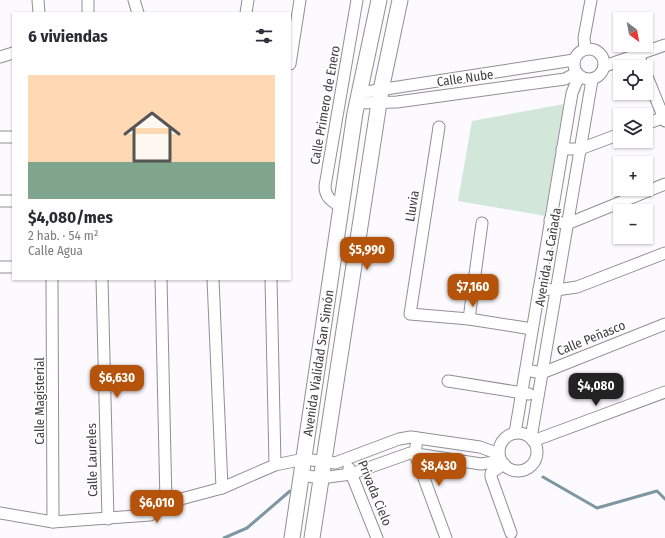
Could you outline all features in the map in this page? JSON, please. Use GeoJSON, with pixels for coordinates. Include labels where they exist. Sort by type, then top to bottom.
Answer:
{"type":"FeatureCollection","features":[{"type":"Feature","properties":{"kind":"main road","name":"Avenida Vialidad San Simón"},"geometry":{"type":"LineString","coordinates":[[292,538],[357,103],[379,0]]}},
{"type":"Feature","properties":{"kind":"main road","name":"Avenida Vialidad San Simón"},"geometry":{"type":"LineString","coordinates":[[312,538],[381,97],[400,0]]}},
{"type":"Feature","properties":{"kind":"street"},"geometry":{"type":"LineString","coordinates":[[38,0],[39,12]]}},
{"type":"Feature","properties":{"kind":"street"},"geometry":{"type":"LineString","coordinates":[[88,0],[88,12]]}},
{"type":"Feature","properties":{"kind":"street"},"geometry":{"type":"LineString","coordinates":[[134,0],[138,12]]}},
{"type":"Feature","properties":{"kind":"street"},"geometry":{"type":"LineString","coordinates":[[246,12],[248,0]]}},
{"type":"Feature","properties":{"kind":"street"},"geometry":{"type":"LineString","coordinates":[[291,48],[293,16],[300,0]]}},
{"type":"Feature","properties":{"kind":"street","name":"Calle Primero de Enero"},"geometry":{"type":"LineString","coordinates":[[341,207],[330,200],[325,194],[357,0]]}},
{"type":"Feature","properties":{"kind":"street"},"geometry":{"type":"LineString","coordinates":[[585,50],[584,38],[594,1]]}},
{"type":"Feature","properties":{"kind":"street"},"geometry":{"type":"LineString","coordinates":[[605,66],[665,45]]}},
{"type":"Feature","properties":{"kind":"street"},"geometry":{"type":"LineString","coordinates":[[585,50],[597,51],[602,55],[605,66],[603,73],[592,80],[578,74],[574,60],[578,54],[585,50]]}},
{"type":"Feature","properties":{"kind":"street"},"geometry":{"type":"LineString","coordinates":[[0,58],[12,53]]}},
{"type":"Feature","properties":{"kind":"street"},"geometry":{"type":"LineString","coordinates":[[638,54],[640,60]]}},
{"type":"Feature","properties":{"kind":"street","name":"Calle Nube"},"geometry":{"type":"LineString","coordinates":[[338,110],[357,103],[381,97],[574,60]]}},
{"type":"Feature","properties":{"kind":"street","name":"Calle Nube"},"geometry":{"type":"LineString","coordinates":[[381,97],[565,79],[578,74]]}},
{"type":"Feature","properties":{"kind":"street","name":"Avenida La Cañada"},"geometry":{"type":"LineString","coordinates":[[515,433],[562,149],[572,93],[578,74]]}},
{"type":"Feature","properties":{"kind":"street","name":"Avenida La Cañada"},"geometry":{"type":"LineString","coordinates":[[532,440],[538,396],[592,80]]}},
{"type":"Feature","properties":{"kind":"street"},"geometry":{"type":"LineString","coordinates":[[653,91],[664,118],[653,122]]}},
{"type":"Feature","properties":{"kind":"street","name":"Lluvia"},"geometry":{"type":"LineString","coordinates":[[439,126],[410,314],[469,318]]}},
{"type":"Feature","properties":{"kind":"street"},"geometry":{"type":"LineString","coordinates":[[0,137],[12,137]]}},
{"type":"Feature","properties":{"kind":"street"},"geometry":{"type":"LineString","coordinates":[[562,149],[580,149],[613,137]]}},
{"type":"Feature","properties":{"kind":"street"},"geometry":{"type":"LineString","coordinates":[[550,220],[567,224],[665,184]]}},
{"type":"Feature","properties":{"kind":"street"},"geometry":{"type":"LineString","coordinates":[[0,201],[12,201]]}},
{"type":"Feature","properties":{"kind":"street"},"geometry":{"type":"LineString","coordinates":[[482,223],[469,318],[532,329]]}},
{"type":"Feature","properties":{"kind":"street"},"geometry":{"type":"LineString","coordinates":[[539,289],[556,290],[577,287],[665,253]]}},
{"type":"Feature","properties":{"kind":"street"},"geometry":{"type":"LineString","coordinates":[[0,267],[12,267]]}},
{"type":"Feature","properties":{"kind":"street","name":"Calle Magisterial"},"geometry":{"type":"LineString","coordinates":[[52,280],[53,522]]}},
{"type":"Feature","properties":{"kind":"street","name":"Calle Laureles"},"geometry":{"type":"LineString","coordinates":[[102,280],[108,520]]}},
{"type":"Feature","properties":{"kind":"street"},"geometry":{"type":"LineString","coordinates":[[161,280],[166,503]]}},
{"type":"Feature","properties":{"kind":"street"},"geometry":{"type":"LineString","coordinates":[[213,280],[222,488]]}},
{"type":"Feature","properties":{"kind":"street"},"geometry":{"type":"LineString","coordinates":[[271,280],[275,465]]}},
{"type":"Feature","properties":{"kind":"street"},"geometry":{"type":"LineString","coordinates":[[535,312],[553,310]]}},
{"type":"Feature","properties":{"kind":"street","name":"Calle Peñasco"},"geometry":{"type":"LineString","coordinates":[[542,373],[665,324]]}},
{"type":"Feature","properties":{"kind":"street"},"geometry":{"type":"LineString","coordinates":[[526,370],[542,373]]}},
{"type":"Feature","properties":{"kind":"street"},"geometry":{"type":"LineString","coordinates":[[448,381],[538,396]]}},
{"type":"Feature","properties":{"kind":"street"},"geometry":{"type":"LineString","coordinates":[[532,440],[546,438],[665,392]]}},
{"type":"Feature","properties":{"kind":"street"},"geometry":{"type":"LineString","coordinates":[[0,513],[53,522],[108,520],[150,515],[166,503],[222,488],[275,465],[304,459],[334,464],[399,439],[411,437],[480,447],[501,460],[508,468],[524,470],[535,458],[536,450],[532,440],[525,434],[515,433],[502,440],[501,460],[491,473],[491,477],[511,532]]}},
{"type":"Feature","properties":{"kind":"street"},"geometry":{"type":"LineString","coordinates":[[417,438],[415,454],[446,538]]}},
{"type":"Feature","properties":{"kind":"street"},"geometry":{"type":"LineString","coordinates":[[301,475],[321,478],[351,474],[368,469],[401,455],[415,454],[482,464],[501,460]]}},
{"type":"Feature","properties":{"kind":"street","name":"Privada Cielo"},"geometry":{"type":"LineString","coordinates":[[346,459],[377,538]]}},
{"type":"Feature","properties":{"kind":"green space"},"geometry":{"type":"Polygon","coordinates":[[[564,104],[545,216],[458,201],[472,121],[564,104]]]}},
{"type":"Feature","properties":{"kind":"waterway"},"geometry":{"type":"LineString","coordinates":[[543,477],[597,508],[657,491],[665,499]]}},
{"type":"Feature","properties":{"kind":"waterway"},"geometry":{"type":"LineString","coordinates":[[224,538],[247,528],[290,491]]}}]}
